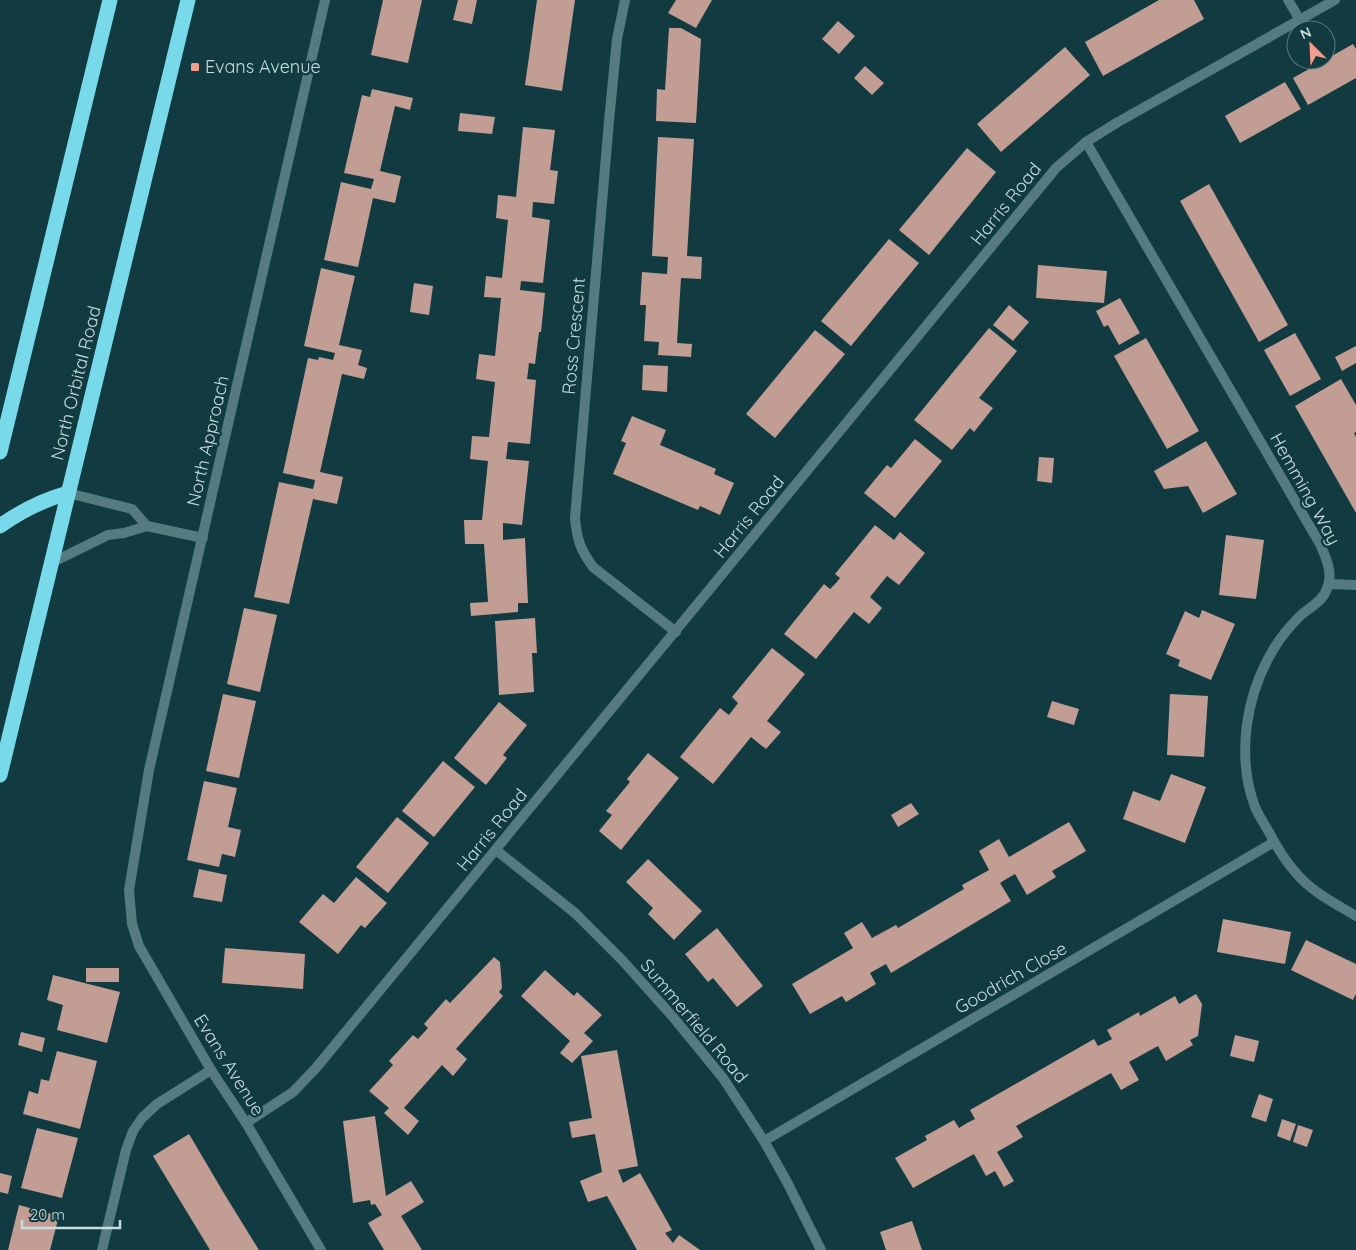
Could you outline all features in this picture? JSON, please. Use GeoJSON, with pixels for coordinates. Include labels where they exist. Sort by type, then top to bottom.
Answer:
{"type":"FeatureCollection","features":[{"type":"Feature","properties":{"kind":"highway"},"geometry":{"type":"LineString","coordinates":[[0,452],[110,0]]}},
{"type":"Feature","properties":{"kind":"highway","name":"North Orbital Road"},"geometry":{"type":"LineString","coordinates":[[0,775],[188,0]]}},
{"type":"Feature","properties":{"kind":"highway"},"geometry":{"type":"LineString","coordinates":[[0,526],[45,500],[68,493]]}},
{"type":"Feature","properties":{"kind":"street","name":"North Approach"},"geometry":{"type":"LineString","coordinates":[[129,890],[149,770],[325,0]]}},
{"type":"Feature","properties":{"kind":"street","name":"Ross Crescent"},"geometry":{"type":"LineString","coordinates":[[625,0],[617,40],[608,121],[574,518],[577,541],[583,554],[593,567],[676,632]]}},
{"type":"Feature","properties":{"kind":"street"},"geometry":{"type":"LineString","coordinates":[[1288,0],[1300,20]]}},
{"type":"Feature","properties":{"kind":"street","name":"Harris Road"},"geometry":{"type":"LineString","coordinates":[[1300,20],[1335,0]]}},
{"type":"Feature","properties":{"kind":"street","name":"Harris Road"},"geometry":{"type":"LineString","coordinates":[[246,1123],[293,1092],[316,1068],[1056,168],[1086,142],[1118,122],[1286,28]]}},
{"type":"Feature","properties":{"kind":"street","name":"Hemming Way"},"geometry":{"type":"LineString","coordinates":[[1086,142],[1320,544],[1330,570],[1329,584]]}},
{"type":"Feature","properties":{"kind":"street"},"geometry":{"type":"LineString","coordinates":[[68,493],[132,509],[147,526]]}},
{"type":"Feature","properties":{"kind":"street"},"geometry":{"type":"LineString","coordinates":[[51,563],[108,535],[124,533],[147,526],[203,538]]}},
{"type":"Feature","properties":{"kind":"street"},"geometry":{"type":"LineString","coordinates":[[1356,585],[1329,584],[1326,594],[1300,617],[1274,648],[1261,672],[1252,697],[1246,745],[1250,785],[1256,808],[1274,842],[1288,863],[1317,892],[1356,916]]}},
{"type":"Feature","properties":{"kind":"street","name":"Goodrich Close"},"geometry":{"type":"LineString","coordinates":[[764,1141],[1274,842]]}},
{"type":"Feature","properties":{"kind":"street","name":"Summerfield Road"},"geometry":{"type":"LineString","coordinates":[[496,850],[575,914],[622,960],[673,1016],[723,1078],[764,1141],[821,1250]]}},
{"type":"Feature","properties":{"kind":"street","name":"Evans Avenue"},"geometry":{"type":"LineString","coordinates":[[129,890],[132,924],[139,946],[211,1070],[246,1123],[321,1250]]}},
{"type":"Feature","properties":{"kind":"street"},"geometry":{"type":"LineString","coordinates":[[102,1250],[126,1150],[133,1130],[142,1118],[157,1104],[211,1070]]}},
{"type":"Feature","properties":{"kind":"building"},"geometry":{"type":"Polygon","coordinates":[[[383,0],[422,0],[408,63],[371,55],[383,0]]]}},
{"type":"Feature","properties":{"kind":"building"},"geometry":{"type":"Polygon","coordinates":[[[458,0],[477,0],[472,24],[453,20],[458,0]]]}},
{"type":"Feature","properties":{"kind":"building"},"geometry":{"type":"Polygon","coordinates":[[[537,0],[575,0],[562,91],[525,85],[537,0]]]}},
{"type":"Feature","properties":{"kind":"building"},"geometry":{"type":"Polygon","coordinates":[[[676,0],[712,0],[696,28],[668,13],[676,0]]]}},
{"type":"Feature","properties":{"kind":"building"},"geometry":{"type":"Polygon","coordinates":[[[1159,0],[1194,0],[1204,19],[1103,76],[1085,42],[1159,0]]]}},
{"type":"Feature","properties":{"kind":"building"},"geometry":{"type":"Polygon","coordinates":[[[838,21],[855,36],[839,54],[822,39],[838,21]]]}},
{"type":"Feature","properties":{"kind":"building"},"geometry":{"type":"Polygon","coordinates":[[[669,28],[681,28],[701,39],[696,123],[656,121],[657,89],[665,90],[669,28]]]}},
{"type":"Feature","properties":{"kind":"building"},"geometry":{"type":"Polygon","coordinates":[[[1353,44],[1356,49],[1356,78],[1308,105],[1293,78],[1307,70],[1336,70],[1336,54],[1353,44]]]}},
{"type":"Feature","properties":{"kind":"building"},"geometry":{"type":"Polygon","coordinates":[[[1065,47],[1090,75],[1001,152],[977,124],[1065,47]]]}},
{"type":"Feature","properties":{"kind":"building"},"geometry":{"type":"Polygon","coordinates":[[[865,66],[884,83],[872,95],[854,78],[865,66]]]}},
{"type":"Feature","properties":{"kind":"building"},"geometry":{"type":"Polygon","coordinates":[[[1285,82],[1301,109],[1240,143],[1225,116],[1285,82]]]}},
{"type":"Feature","properties":{"kind":"building"},"geometry":{"type":"Polygon","coordinates":[[[372,89],[413,98],[410,110],[395,106],[380,171],[401,176],[395,203],[373,198],[358,267],[324,260],[341,182],[371,189],[374,179],[344,173],[362,95],[370,97],[372,89]]]}},
{"type":"Feature","properties":{"kind":"building"},"geometry":{"type":"Polygon","coordinates":[[[460,113],[495,117],[492,134],[458,131],[460,113]]]}},
{"type":"Feature","properties":{"kind":"building"},"geometry":{"type":"Polygon","coordinates":[[[523,127],[555,130],[550,170],[558,171],[554,204],[533,202],[532,217],[550,220],[543,283],[521,281],[520,290],[545,293],[535,364],[529,363],[527,379],[536,380],[530,444],[508,442],[506,459],[529,461],[522,525],[503,523],[503,540],[525,538],[528,603],[518,603],[518,612],[471,616],[470,603],[488,602],[484,544],[465,544],[464,520],[482,520],[488,461],[470,459],[472,436],[489,437],[495,382],[476,379],[479,354],[495,356],[501,298],[484,297],[486,276],[502,278],[508,220],[496,218],[498,195],[516,197],[523,127]]]}},
{"type":"Feature","properties":{"kind":"building"},"geometry":{"type":"Polygon","coordinates":[[[658,137],[694,139],[687,256],[702,257],[701,279],[681,278],[677,343],[692,344],[691,357],[658,355],[659,342],[644,341],[646,305],[640,305],[642,272],[667,274],[668,257],[652,256],[658,137]]]}},
{"type":"Feature","properties":{"kind":"building"},"geometry":{"type":"Polygon","coordinates":[[[967,148],[996,172],[929,255],[899,230],[967,148]]]}},
{"type":"Feature","properties":{"kind":"building"},"geometry":{"type":"Polygon","coordinates":[[[1209,184],[1288,325],[1259,342],[1180,201],[1209,184]]]}},
{"type":"Feature","properties":{"kind":"building"},"geometry":{"type":"Polygon","coordinates":[[[889,239],[919,263],[851,346],[821,321],[889,239]]]}},
{"type":"Feature","properties":{"kind":"building"},"geometry":{"type":"Polygon","coordinates":[[[1038,265],[1107,271],[1104,303],[1036,298],[1038,265]]]}},
{"type":"Feature","properties":{"kind":"building"},"geometry":{"type":"Polygon","coordinates":[[[321,268],[355,276],[339,345],[362,350],[358,365],[367,368],[364,379],[342,374],[320,472],[343,477],[337,504],[313,499],[289,604],[254,597],[279,482],[313,489],[314,485],[315,480],[283,473],[308,358],[318,360],[319,357],[333,360],[335,353],[304,346],[321,268]]]}},
{"type":"Feature","properties":{"kind":"building"},"geometry":{"type":"Polygon","coordinates":[[[414,283],[433,286],[429,315],[410,312],[414,283]]]}},
{"type":"Feature","properties":{"kind":"building"},"geometry":{"type":"Polygon","coordinates":[[[1120,298],[1140,333],[1119,345],[1108,325],[1104,327],[1096,311],[1120,298]]]}},
{"type":"Feature","properties":{"kind":"building"},"geometry":{"type":"Polygon","coordinates":[[[1009,305],[1029,322],[1013,341],[993,325],[1009,305]]]}},
{"type":"Feature","properties":{"kind":"building"},"geometry":{"type":"Polygon","coordinates":[[[989,328],[1017,351],[979,398],[993,408],[974,432],[970,428],[952,450],[914,420],[989,328]]]}},
{"type":"Feature","properties":{"kind":"building"},"geometry":{"type":"Polygon","coordinates":[[[815,330],[845,354],[775,438],[746,414],[815,330]]]}},
{"type":"Feature","properties":{"kind":"building"},"geometry":{"type":"Polygon","coordinates":[[[1295,333],[1321,379],[1290,396],[1264,350],[1295,333]]]}},
{"type":"Feature","properties":{"kind":"building"},"geometry":{"type":"Polygon","coordinates":[[[1146,338],[1199,431],[1167,449],[1114,356],[1146,338]]]}},
{"type":"Feature","properties":{"kind":"building"},"geometry":{"type":"Polygon","coordinates":[[[1356,346],[1356,363],[1342,371],[1335,357],[1356,346]]]}},
{"type":"Feature","properties":{"kind":"building"},"geometry":{"type":"Polygon","coordinates":[[[643,365],[668,366],[667,392],[642,390],[643,365]]]}},
{"type":"Feature","properties":{"kind":"building"},"geometry":{"type":"Polygon","coordinates":[[[1341,379],[1356,405],[1356,432],[1354,433],[1356,437],[1356,513],[1295,406],[1341,379]]]}},
{"type":"Feature","properties":{"kind":"building"},"geometry":{"type":"Polygon","coordinates":[[[632,416],[666,430],[660,445],[716,469],[714,474],[734,483],[720,515],[700,506],[698,510],[613,474],[626,443],[621,441],[632,416]]]}},
{"type":"Feature","properties":{"kind":"building"},"geometry":{"type":"Polygon","coordinates":[[[915,439],[942,461],[895,518],[864,493],[887,465],[891,468],[915,439]]]}},
{"type":"Feature","properties":{"kind":"building"},"geometry":{"type":"Polygon","coordinates":[[[1206,441],[1237,494],[1203,513],[1188,486],[1164,489],[1154,471],[1206,441]]]}},
{"type":"Feature","properties":{"kind":"building"},"geometry":{"type":"Polygon","coordinates":[[[1039,457],[1054,458],[1052,483],[1037,481],[1039,457]]]}},
{"type":"Feature","properties":{"kind":"building"},"geometry":{"type":"Polygon","coordinates":[[[875,525],[894,540],[900,532],[925,553],[899,585],[887,576],[870,597],[882,608],[869,624],[854,612],[816,659],[784,634],[824,584],[830,589],[836,583],[840,578],[835,574],[875,525]]]}},
{"type":"Feature","properties":{"kind":"building"},"geometry":{"type":"Polygon","coordinates":[[[1226,535],[1264,540],[1256,599],[1219,595],[1226,535]]]}},
{"type":"Feature","properties":{"kind":"building"},"geometry":{"type":"Polygon","coordinates":[[[244,608],[277,615],[260,692],[227,684],[244,608]]]}},
{"type":"Feature","properties":{"kind":"building"},"geometry":{"type":"Polygon","coordinates":[[[1202,610],[1235,624],[1211,680],[1178,666],[1180,660],[1166,654],[1185,611],[1199,618],[1202,610]]]}},
{"type":"Feature","properties":{"kind":"building"},"geometry":{"type":"Polygon","coordinates":[[[535,618],[537,653],[532,653],[534,692],[499,695],[495,621],[535,618]]]}},
{"type":"Feature","properties":{"kind":"building"},"geometry":{"type":"Polygon","coordinates":[[[772,648],[805,674],[767,721],[781,732],[766,749],[751,737],[713,784],[680,757],[720,708],[729,715],[738,703],[732,697],[772,648]]]}},
{"type":"Feature","properties":{"kind":"building"},"geometry":{"type":"Polygon","coordinates":[[[223,694],[256,701],[239,778],[206,771],[223,694]]]}},
{"type":"Feature","properties":{"kind":"building"},"geometry":{"type":"Polygon","coordinates":[[[1170,694],[1208,696],[1204,757],[1167,755],[1170,694]]]}},
{"type":"Feature","properties":{"kind":"building"},"geometry":{"type":"Polygon","coordinates":[[[1052,701],[1079,709],[1074,725],[1047,717],[1052,701]]]}},
{"type":"Feature","properties":{"kind":"building"},"geometry":{"type":"Polygon","coordinates":[[[499,702],[527,725],[503,755],[507,758],[486,785],[454,758],[499,702]]]}},
{"type":"Feature","properties":{"kind":"building"},"geometry":{"type":"Polygon","coordinates":[[[648,753],[679,778],[621,850],[599,831],[612,815],[606,811],[630,782],[627,779],[648,753]]]}},
{"type":"Feature","properties":{"kind":"building"},"geometry":{"type":"Polygon","coordinates":[[[443,761],[475,787],[434,837],[402,811],[443,761]]]}},
{"type":"Feature","properties":{"kind":"building"},"geometry":{"type":"Polygon","coordinates":[[[1171,774],[1206,787],[1185,843],[1123,819],[1133,791],[1160,801],[1171,774]]]}},
{"type":"Feature","properties":{"kind":"building"},"geometry":{"type":"Polygon","coordinates":[[[204,781],[237,788],[228,827],[241,830],[235,857],[222,854],[219,867],[187,860],[204,781]]]}},
{"type":"Feature","properties":{"kind":"building"},"geometry":{"type":"Polygon","coordinates":[[[911,803],[919,814],[898,827],[891,815],[911,803]]]}},
{"type":"Feature","properties":{"kind":"building"},"geometry":{"type":"Polygon","coordinates":[[[397,817],[429,843],[388,893],[356,867],[397,817]]]}},
{"type":"Feature","properties":{"kind":"building"},"geometry":{"type":"Polygon","coordinates":[[[1069,822],[1086,851],[1052,871],[1056,877],[1027,895],[1015,874],[1000,883],[1011,901],[891,973],[886,964],[870,973],[876,984],[846,1002],[842,996],[810,1014],[792,984],[853,948],[844,933],[862,922],[872,938],[896,925],[898,928],[964,889],[962,885],[989,870],[979,851],[999,839],[1009,857],[1069,822]]]}},
{"type":"Feature","properties":{"kind":"building"},"geometry":{"type":"Polygon","coordinates":[[[648,859],[702,911],[674,940],[648,914],[653,908],[626,882],[648,859]]]}},
{"type":"Feature","properties":{"kind":"building"},"geometry":{"type":"Polygon","coordinates":[[[199,869],[227,875],[222,902],[193,897],[199,869]]]}},
{"type":"Feature","properties":{"kind":"building"},"geometry":{"type":"Polygon","coordinates":[[[356,877],[387,903],[365,928],[361,925],[338,954],[299,922],[323,894],[334,903],[356,877]]]}},
{"type":"Feature","properties":{"kind":"building"},"geometry":{"type":"Polygon","coordinates":[[[1223,919],[1291,932],[1285,964],[1217,952],[1223,919]]]}},
{"type":"Feature","properties":{"kind":"building"},"geometry":{"type":"Polygon","coordinates":[[[717,928],[763,986],[737,1007],[713,978],[708,982],[685,954],[717,928]]]}},
{"type":"Feature","properties":{"kind":"building"},"geometry":{"type":"Polygon","coordinates":[[[1306,940],[1356,964],[1356,994],[1353,1000],[1291,970],[1306,940]]]}},
{"type":"Feature","properties":{"kind":"building"},"geometry":{"type":"Polygon","coordinates":[[[225,948],[305,954],[303,989],[222,983],[225,948]]]}},
{"type":"Feature","properties":{"kind":"building"},"geometry":{"type":"Polygon","coordinates":[[[494,957],[500,962],[502,988],[499,992],[503,996],[456,1049],[467,1059],[453,1076],[442,1065],[404,1108],[419,1121],[408,1135],[384,1113],[389,1108],[369,1091],[393,1065],[389,1061],[413,1035],[418,1039],[428,1028],[424,1024],[446,999],[450,1003],[494,957]]]}},
{"type":"Feature","properties":{"kind":"building"},"geometry":{"type":"Polygon","coordinates":[[[86,968],[119,968],[119,982],[86,982],[86,968]]]}},
{"type":"Feature","properties":{"kind":"building"},"geometry":{"type":"Polygon","coordinates":[[[545,970],[574,996],[577,992],[602,1015],[584,1033],[593,1041],[572,1063],[560,1053],[570,1041],[521,996],[545,970]]]}},
{"type":"Feature","properties":{"kind":"building"},"geometry":{"type":"Polygon","coordinates":[[[53,975],[120,992],[107,1043],[57,1030],[63,1005],[47,1000],[53,975]]]}},
{"type":"Feature","properties":{"kind":"building"},"geometry":{"type":"Polygon","coordinates":[[[1196,994],[1202,1004],[1198,1036],[1190,1040],[1193,1045],[1166,1061],[1158,1046],[1129,1062],[1139,1080],[1121,1090],[1111,1073],[1016,1126],[1023,1137],[997,1152],[1014,1181],[1004,1187],[995,1171],[986,1176],[974,1154],[913,1188],[895,1158],[927,1140],[925,1136],[954,1120],[959,1128],[975,1119],[970,1110],[1094,1039],[1098,1046],[1112,1039],[1107,1030],[1139,1012],[1140,1016],[1175,996],[1179,1004],[1196,994]]]}},
{"type":"Feature","properties":{"kind":"building"},"geometry":{"type":"Polygon","coordinates":[[[21,1032],[45,1038],[42,1052],[18,1045],[21,1032]]]}},
{"type":"Feature","properties":{"kind":"building"},"geometry":{"type":"Polygon","coordinates":[[[1235,1035],[1259,1041],[1254,1062],[1230,1056],[1235,1035]]]}},
{"type":"Feature","properties":{"kind":"building"},"geometry":{"type":"Polygon","coordinates":[[[617,1050],[638,1166],[618,1170],[623,1183],[640,1173],[672,1230],[665,1233],[673,1243],[679,1235],[700,1250],[637,1250],[607,1196],[588,1202],[580,1181],[602,1172],[595,1134],[572,1138],[569,1122],[592,1118],[581,1056],[617,1050]]]}},
{"type":"Feature","properties":{"kind":"building"},"geometry":{"type":"Polygon","coordinates":[[[57,1051],[97,1061],[80,1129],[23,1114],[29,1091],[38,1094],[41,1079],[49,1081],[57,1051]]]}},
{"type":"Feature","properties":{"kind":"building"},"geometry":{"type":"Polygon","coordinates":[[[1259,1094],[1273,1099],[1266,1122],[1251,1117],[1259,1094]]]}},
{"type":"Feature","properties":{"kind":"building"},"geometry":{"type":"Polygon","coordinates":[[[375,1116],[386,1196],[411,1181],[424,1202],[401,1216],[422,1250],[384,1250],[368,1223],[382,1215],[375,1204],[371,1205],[370,1200],[353,1203],[343,1121],[375,1116]]]}},
{"type":"Feature","properties":{"kind":"building"},"geometry":{"type":"Polygon","coordinates":[[[1282,1119],[1296,1124],[1290,1141],[1277,1136],[1282,1119]]]}},
{"type":"Feature","properties":{"kind":"building"},"geometry":{"type":"Polygon","coordinates":[[[1298,1125],[1313,1130],[1307,1147],[1293,1142],[1298,1125]]]}},
{"type":"Feature","properties":{"kind":"building"},"geometry":{"type":"Polygon","coordinates":[[[37,1128],[78,1138],[62,1198],[21,1188],[37,1128]]]}},
{"type":"Feature","properties":{"kind":"building"},"geometry":{"type":"Polygon","coordinates":[[[189,1134],[259,1250],[210,1250],[153,1156],[189,1134]]]}},
{"type":"Feature","properties":{"kind":"building"},"geometry":{"type":"Polygon","coordinates":[[[0,1173],[12,1176],[8,1194],[0,1192],[0,1173]]]}},
{"type":"Feature","properties":{"kind":"building"},"geometry":{"type":"Polygon","coordinates":[[[19,1205],[59,1216],[50,1250],[8,1250],[19,1205]]]}},
{"type":"Feature","properties":{"kind":"building"},"geometry":{"type":"Polygon","coordinates":[[[912,1221],[922,1250],[886,1250],[880,1232],[912,1221]]]}},
{"type":"Feature","properties":{"kind":"place","name":"Evans Avenue"},"geometry":{"type":"Point","coordinates":[195,67]}}]}
